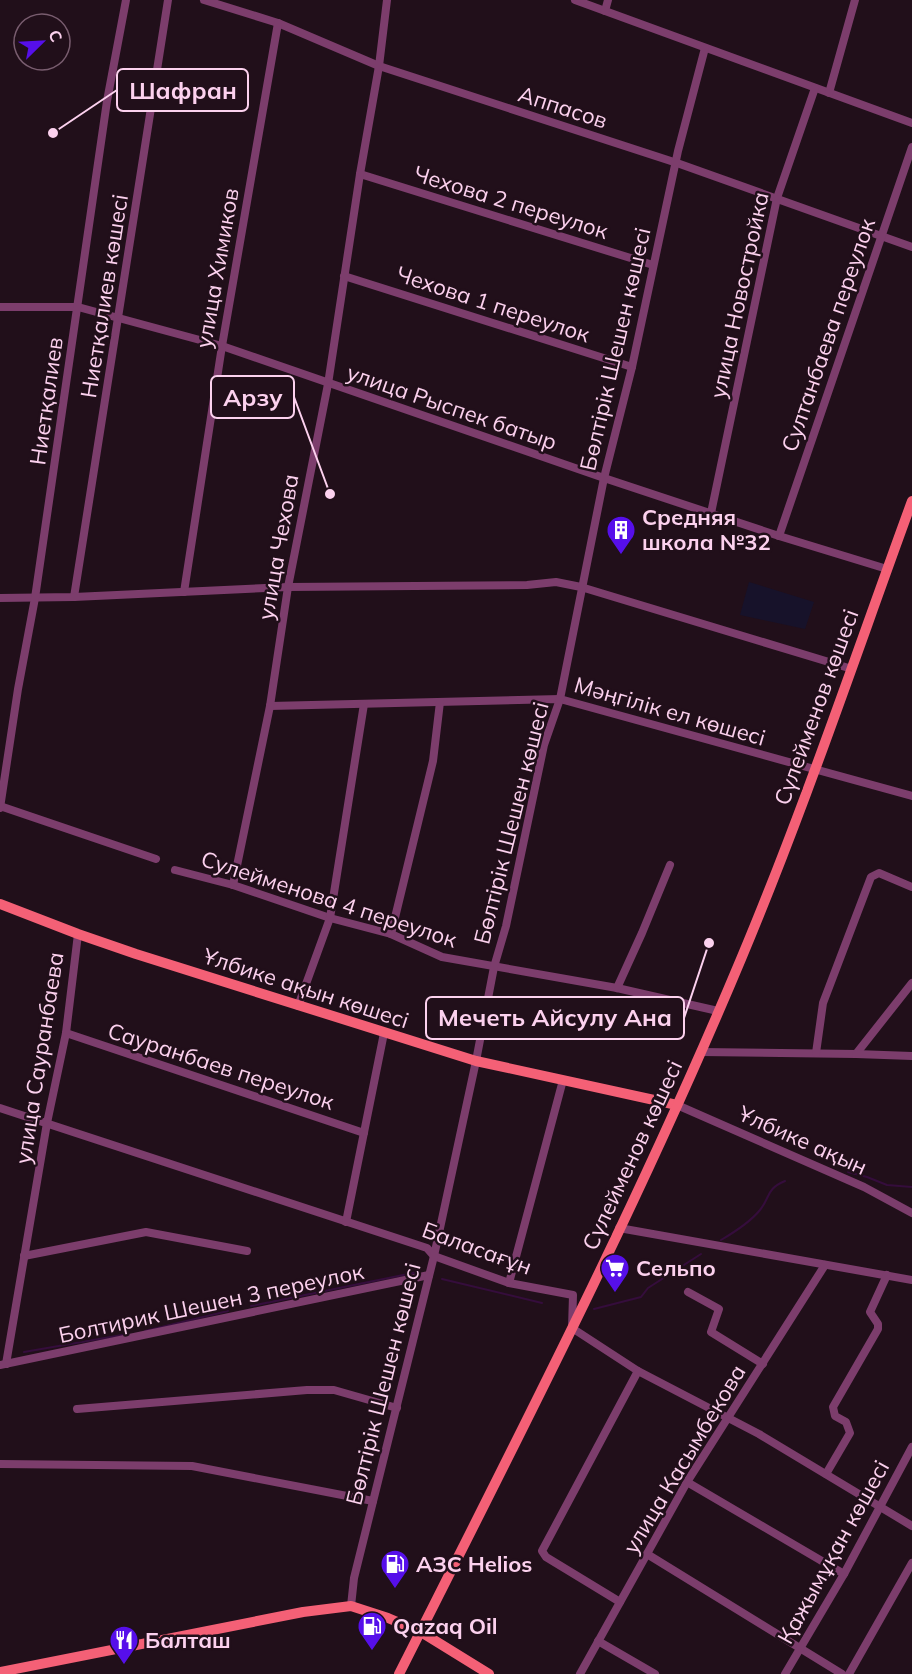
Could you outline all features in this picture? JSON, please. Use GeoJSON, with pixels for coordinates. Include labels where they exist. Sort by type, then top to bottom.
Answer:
{"type":"FeatureCollection","features":[{"type":"Feature","properties":{"kind":"main road","name":"Сүлейменов көшесі"},"geometry":{"type":"LineString","coordinates":[[399,1674],[572,1328],[701,1052],[741,959],[815,770],[912,501]]}},
{"type":"Feature","properties":{"kind":"main road","name":"Ұлбике ақын көшесі"},"geometry":{"type":"LineString","coordinates":[[0,904],[78,934],[476,1061],[677,1104]]}},
{"type":"Feature","properties":{"kind":"main road"},"geometry":{"type":"LineString","coordinates":[[0,1672],[303,1612],[351,1606],[420,1632],[489,1674]]}},
{"type":"Feature","properties":{"kind":"street","name":"Ниетқалиев"},"geometry":{"type":"LineString","coordinates":[[0,807],[35,598],[107,101],[126,0]]}},
{"type":"Feature","properties":{"kind":"street","name":"Ниетқалиев көшесі"},"geometry":{"type":"LineString","coordinates":[[74,597],[168,0]]}},
{"type":"Feature","properties":{"kind":"street","name":"Аппасов"},"geometry":{"type":"LineString","coordinates":[[204,0],[278,23],[379,66],[677,163],[912,247]]}},
{"type":"Feature","properties":{"kind":"street","name":"улица Чехова"},"geometry":{"type":"LineString","coordinates":[[233,885],[270,706],[288,587],[328,384],[379,66],[387,0]]}},
{"type":"Feature","properties":{"kind":"street"},"geometry":{"type":"LineString","coordinates":[[575,0],[912,123]]}},
{"type":"Feature","properties":{"kind":"street"},"geometry":{"type":"LineString","coordinates":[[605,11],[608,0]]}},
{"type":"Feature","properties":{"kind":"street"},"geometry":{"type":"LineString","coordinates":[[829,93],[855,0]]}},
{"type":"Feature","properties":{"kind":"street","name":"улица Химиков"},"geometry":{"type":"LineString","coordinates":[[184,592],[222,346],[278,23]]}},
{"type":"Feature","properties":{"kind":"street","name":"Бөлтірік Шешен көшесі"},"geometry":{"type":"LineString","coordinates":[[351,1606],[354,1578],[434,1256],[494,967],[506,926],[544,745],[560,699],[604,478],[632,368],[678,151],[705,48]]}},
{"type":"Feature","properties":{"kind":"street","name":"улица Новостройка"},"geometry":{"type":"LineString","coordinates":[[711,513],[777,198],[815,88]]}},
{"type":"Feature","properties":{"kind":"street","name":"Султанбаева переулок"},"geometry":{"type":"LineString","coordinates":[[779,536],[912,147]]}},
{"type":"Feature","properties":{"kind":"street","name":"Чехова 2 переулок"},"geometry":{"type":"LineString","coordinates":[[360,174],[653,265]]}},
{"type":"Feature","properties":{"kind":"street","name":"Чехова 1 переулок"},"geometry":{"type":"LineString","coordinates":[[344,276],[632,368]]}},
{"type":"Feature","properties":{"kind":"street","name":"улица Рыспек батыр"},"geometry":{"type":"LineString","coordinates":[[0,308],[78,307],[222,346],[604,478],[887,569]]}},
{"type":"Feature","properties":{"kind":"street"},"geometry":{"type":"LineString","coordinates":[[0,598],[74,597],[288,587],[527,585],[556,582],[581,587],[852,669]]}},
{"type":"Feature","properties":{"kind":"street","name":"Мәңгілік ел көшесі"},"geometry":{"type":"LineString","coordinates":[[270,706],[560,699],[912,796]]}},
{"type":"Feature","properties":{"kind":"street"},"geometry":{"type":"LineString","coordinates":[[391,934],[433,761],[440,702]]}},
{"type":"Feature","properties":{"kind":"street"},"geometry":{"type":"LineString","coordinates":[[298,1006],[330,918],[364,704]]}},
{"type":"Feature","properties":{"kind":"street"},"geometry":{"type":"LineString","coordinates":[[0,807],[156,859]]}},
{"type":"Feature","properties":{"kind":"street"},"geometry":{"type":"LineString","coordinates":[[617,988],[670,865]]}},
{"type":"Feature","properties":{"kind":"street","name":"Сулейменова 4 переулок"},"geometry":{"type":"LineString","coordinates":[[176,870],[233,885],[330,918],[391,934],[441,957],[617,988],[718,1011]]}},
{"type":"Feature","properties":{"kind":"street"},"geometry":{"type":"LineString","coordinates":[[816,1053],[823,1003],[871,877],[879,873],[912,887]]}},
{"type":"Feature","properties":{"kind":"street","name":"улица Сауранбаева"},"geometry":{"type":"LineString","coordinates":[[3,1365],[47,1123],[66,1033],[78,934]]}},
{"type":"Feature","properties":{"kind":"street"},"geometry":{"type":"LineString","coordinates":[[856,1054],[912,983]]}},
{"type":"Feature","properties":{"kind":"street","name":"Сауранбаев переулок"},"geometry":{"type":"LineString","coordinates":[[66,1033],[364,1133]]}},
{"type":"Feature","properties":{"kind":"street"},"geometry":{"type":"LineString","coordinates":[[346,1222],[384,1033]]}},
{"type":"Feature","properties":{"kind":"street"},"geometry":{"type":"LineString","coordinates":[[701,1052],[912,1056]]}},
{"type":"Feature","properties":{"kind":"street"},"geometry":{"type":"LineString","coordinates":[[509,1283],[563,1080]]}},
{"type":"Feature","properties":{"kind":"street","name":"Ұлбике ақын"},"geometry":{"type":"LineString","coordinates":[[677,1104],[864,1187],[912,1213]]}},
{"type":"Feature","properties":{"kind":"street","name":"Баласағұн"},"geometry":{"type":"LineString","coordinates":[[0,1108],[427,1248],[434,1256],[509,1283],[573,1295],[572,1328]]}},
{"type":"Feature","properties":{"kind":"street"},"geometry":{"type":"LineString","coordinates":[[619,1228],[912,1280]]}},
{"type":"Feature","properties":{"kind":"street"},"geometry":{"type":"LineString","coordinates":[[24,1257],[146,1232],[247,1251]]}},
{"type":"Feature","properties":{"kind":"street","name":"улица Касымбекова"},"geometry":{"type":"LineString","coordinates":[[580,1674],[687,1482],[825,1265]]}},
{"type":"Feature","properties":{"kind":"street","name":"Болтирик Шешен 3 переулок"},"geometry":{"type":"LineString","coordinates":[[3,1365],[429,1275]]}},
{"type":"Feature","properties":{"kind":"street"},"geometry":{"type":"LineString","coordinates":[[826,1474],[850,1433],[846,1422],[835,1416],[833,1407],[878,1329],[878,1324],[870,1312],[887,1275]]}},
{"type":"Feature","properties":{"kind":"street"},"geometry":{"type":"LineString","coordinates":[[688,1292],[719,1309],[711,1332],[764,1364]]}},
{"type":"Feature","properties":{"kind":"street"},"geometry":{"type":"LineString","coordinates":[[572,1328],[638,1371],[728,1417],[912,1526]]}},
{"type":"Feature","properties":{"kind":"street"},"geometry":{"type":"LineString","coordinates":[[620,1602],[546,1557],[542,1551],[638,1371]]}},
{"type":"Feature","properties":{"kind":"street"},"geometry":{"type":"LineString","coordinates":[[77,1409],[307,1390],[334,1390],[397,1408]]}},
{"type":"Feature","properties":{"kind":"street","name":"Қажымұқан көшесі"},"geometry":{"type":"LineString","coordinates":[[785,1674],[844,1574],[912,1447]]}},
{"type":"Feature","properties":{"kind":"street"},"geometry":{"type":"LineString","coordinates":[[0,1464],[192,1466],[373,1502]]}},
{"type":"Feature","properties":{"kind":"street"},"geometry":{"type":"LineString","coordinates":[[687,1482],[844,1574]]}},
{"type":"Feature","properties":{"kind":"street"},"geometry":{"type":"LineString","coordinates":[[647,1554],[842,1674]]}},
{"type":"Feature","properties":{"kind":"street"},"geometry":{"type":"LineString","coordinates":[[849,1674],[912,1563]]}},
{"type":"Feature","properties":{"kind":"street"},"geometry":{"type":"LineString","coordinates":[[598,1641],[655,1674]]}},
{"type":"Feature","properties":{"kind":"shaded area"},"geometry":{"type":"Polygon","coordinates":[[[749,582],[814,602],[805,629],[740,615],[749,582]]]}},
{"type":"Feature","properties":{"kind":"waterway"},"geometry":{"type":"LineString","coordinates":[[848,1172],[887,1185],[912,1187]]}},
{"type":"Feature","properties":{"kind":"waterway"},"geometry":{"type":"LineString","coordinates":[[721,1240],[752,1218],[760,1210],[772,1190],[785,1181]]}},
{"type":"Feature","properties":{"kind":"waterway"},"geometry":{"type":"LineString","coordinates":[[594,1309],[641,1297],[648,1288],[701,1254]]}},
{"type":"Feature","properties":{"kind":"waterway"},"geometry":{"type":"LineString","coordinates":[[251,1306],[418,1272]]}},
{"type":"Feature","properties":{"kind":"waterway"},"geometry":{"type":"LineString","coordinates":[[442,1279],[542,1303]]}},
{"type":"Feature","properties":{"kind":"waterway"},"geometry":{"type":"LineString","coordinates":[[145,1331],[228,1311]]}},
{"type":"Feature","properties":{"kind":"waterway"},"geometry":{"type":"LineString","coordinates":[[24,1352],[128,1334]]}},
{"type":"Feature","properties":{"kind":"place","name":"Шафран"},"geometry":{"type":"Point","coordinates":[53,133]}},
{"type":"Feature","properties":{"kind":"place","name":"Арзу"},"geometry":{"type":"Point","coordinates":[330,494]}},
{"type":"Feature","properties":{"kind":"place","name":"Средняя школа №32"},"geometry":{"type":"Point","coordinates":[621,556]}},
{"type":"Feature","properties":{"kind":"place","name":"Мечеть Айсулу Ана"},"geometry":{"type":"Point","coordinates":[709,943]}},
{"type":"Feature","properties":{"kind":"place","name":"Сельпо"},"geometry":{"type":"Point","coordinates":[615,1294]}},
{"type":"Feature","properties":{"kind":"place","name":"АЗС Helios"},"geometry":{"type":"Point","coordinates":[395,1590]}},
{"type":"Feature","properties":{"kind":"place","name":"Qazaq Oil"},"geometry":{"type":"Point","coordinates":[372,1652]}},
{"type":"Feature","properties":{"kind":"place","name":"Балташ"},"geometry":{"type":"Point","coordinates":[124,1666]}}]}
